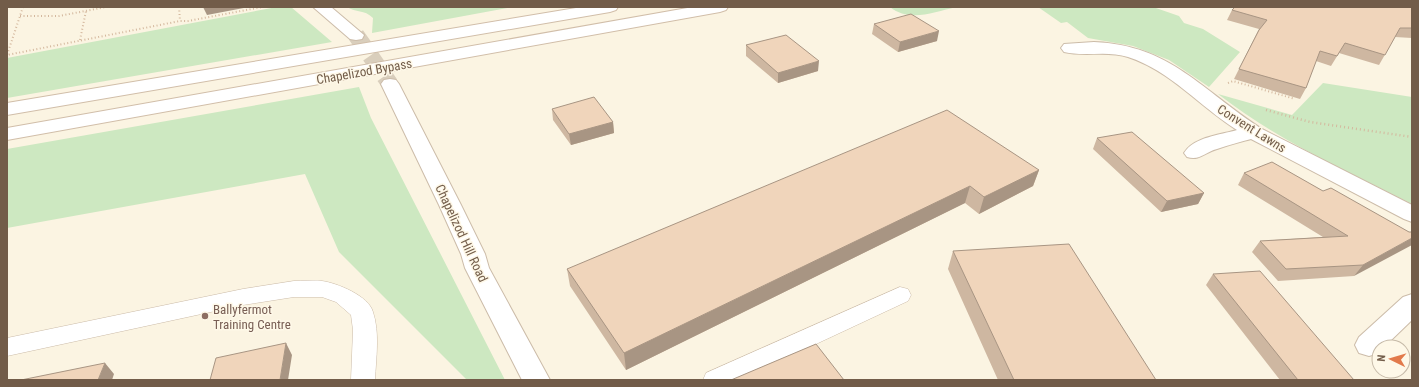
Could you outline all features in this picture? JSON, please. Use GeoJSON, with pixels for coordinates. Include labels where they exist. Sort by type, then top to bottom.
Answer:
{"type":"FeatureCollection","features":[{"type":"Feature","properties":{"kind":"main road","name":"Chapelizod Bypass"},"geometry":{"type":"LineString","coordinates":[[7,109],[610,7]]}},
{"type":"Feature","properties":{"kind":"main road","name":"Chapelizod Bypass"},"geometry":{"type":"LineString","coordinates":[[7,134],[720,7]]}},
{"type":"Feature","properties":{"kind":"main road"},"geometry":{"type":"LineString","coordinates":[[323,8],[356,35]]}},
{"type":"Feature","properties":{"kind":"main road","name":"Convent Lawns"},"geometry":{"type":"LineString","coordinates":[[1070,48],[1103,48],[1134,53],[1163,66],[1186,81],[1225,114],[1254,132],[1412,214]]}},
{"type":"Feature","properties":{"kind":"main road","name":"Chapelizod Hill Road"},"geometry":{"type":"LineString","coordinates":[[390,84],[450,205],[473,254],[477,268],[536,380]]}},
{"type":"Feature","properties":{"kind":"main road"},"geometry":{"type":"LineString","coordinates":[[1194,153],[1207,145],[1254,132]]}},
{"type":"Feature","properties":{"kind":"main road"},"geometry":{"type":"LineString","coordinates":[[1369,345],[1412,304]]}},
{"type":"Feature","properties":{"kind":"lane"},"geometry":{"type":"LineString","coordinates":[[7,347],[243,297],[294,289],[323,288],[344,296],[362,311],[365,330],[363,380]]}},
{"type":"Feature","properties":{"kind":"lane"},"geometry":{"type":"LineString","coordinates":[[715,380],[900,295]]}},
{"type":"Feature","properties":{"kind":"path"},"geometry":{"type":"LineString","coordinates":[[23,7],[7,55],[180,21],[188,21],[262,7]]}},
{"type":"Feature","properties":{"kind":"path"},"geometry":{"type":"LineString","coordinates":[[20,16],[59,16],[106,7]]}},
{"type":"Feature","properties":{"kind":"path"},"geometry":{"type":"LineString","coordinates":[[180,7],[180,21]]}},
{"type":"Feature","properties":{"kind":"path"},"geometry":{"type":"LineString","coordinates":[[80,40],[86,11]]}},
{"type":"Feature","properties":{"kind":"path"},"geometry":{"type":"LineString","coordinates":[[1201,94],[1233,81],[1295,99]]}},
{"type":"Feature","properties":{"kind":"path"},"geometry":{"type":"LineString","coordinates":[[1260,108],[1310,122],[1412,137]]}},
{"type":"Feature","properties":{"kind":"green space"},"geometry":{"type":"Polygon","coordinates":[[[277,7],[291,7],[332,42],[7,98],[7,58],[277,7]]]}},
{"type":"Feature","properties":{"kind":"green space"},"geometry":{"type":"Polygon","coordinates":[[[347,7],[513,7],[372,33],[373,18],[366,13],[347,7]]]}},
{"type":"Feature","properties":{"kind":"green space"},"geometry":{"type":"Polygon","coordinates":[[[890,7],[957,7],[922,15],[914,15],[898,12],[890,7]]]}},
{"type":"Feature","properties":{"kind":"green space"},"geometry":{"type":"Polygon","coordinates":[[[1038,7],[1153,7],[1179,16],[1184,23],[1203,29],[1240,52],[1209,87],[1169,60],[1133,46],[1088,38],[1067,22],[1061,23],[1038,7]]]}},
{"type":"Feature","properties":{"kind":"green space"},"geometry":{"type":"Polygon","coordinates":[[[1323,83],[1412,97],[1412,204],[1312,154],[1264,126],[1218,94],[1292,115],[1323,83]]]}},
{"type":"Feature","properties":{"kind":"green space"},"geometry":{"type":"Polygon","coordinates":[[[359,87],[371,118],[505,380],[467,380],[339,252],[305,174],[7,228],[7,149],[359,87]]]}},
{"type":"Feature","properties":{"kind":"building"},"geometry":{"type":"Polygon","coordinates":[[[1235,7],[1412,7],[1412,28],[1400,28],[1385,55],[1345,43],[1337,56],[1320,51],[1306,88],[1239,69],[1259,30],[1267,20],[1232,10],[1235,7]]]}},
{"type":"Feature","properties":{"kind":"building"},"geometry":{"type":"Polygon","coordinates":[[[911,14],[939,31],[900,42],[874,24],[911,14]]]}},
{"type":"Feature","properties":{"kind":"building"},"geometry":{"type":"Polygon","coordinates":[[[786,35],[819,61],[778,73],[746,45],[786,35]]]}},
{"type":"Feature","properties":{"kind":"building"},"geometry":{"type":"Polygon","coordinates":[[[594,97],[613,122],[569,134],[552,109],[594,97]]]}},
{"type":"Feature","properties":{"kind":"building"},"geometry":{"type":"Polygon","coordinates":[[[947,110],[1039,170],[984,197],[970,186],[624,353],[567,269],[947,110]]]}},
{"type":"Feature","properties":{"kind":"building"},"geometry":{"type":"Polygon","coordinates":[[[1132,132],[1204,193],[1167,201],[1097,138],[1132,132]]]}},
{"type":"Feature","properties":{"kind":"building"},"geometry":{"type":"Polygon","coordinates":[[[1272,162],[1323,191],[1331,188],[1409,232],[1412,232],[1412,238],[1363,265],[1286,269],[1260,241],[1348,236],[1244,173],[1272,162]]]}},
{"type":"Feature","properties":{"kind":"building"},"geometry":{"type":"Polygon","coordinates":[[[1069,244],[1156,380],[1014,380],[953,251],[1069,244]]]}},
{"type":"Feature","properties":{"kind":"building"},"geometry":{"type":"Polygon","coordinates":[[[1260,271],[1354,380],[1298,380],[1213,274],[1260,271]]]}},
{"type":"Feature","properties":{"kind":"building"},"geometry":{"type":"Polygon","coordinates":[[[286,343],[280,380],[210,380],[216,358],[286,343]]]}},
{"type":"Feature","properties":{"kind":"building"},"geometry":{"type":"Polygon","coordinates":[[[816,344],[844,380],[731,380],[816,344]]]}},
{"type":"Feature","properties":{"kind":"building"},"geometry":{"type":"Polygon","coordinates":[[[105,363],[98,380],[21,380],[105,363]]]}},
{"type":"Feature","properties":{"kind":"tunnel"},"geometry":{"type":"LineString","coordinates":[[356,35],[390,84]]}},
{"type":"Feature","properties":{"kind":"place","name":"Ballyfermot Training Centre"},"geometry":{"type":"Point","coordinates":[205,316]}}]}
